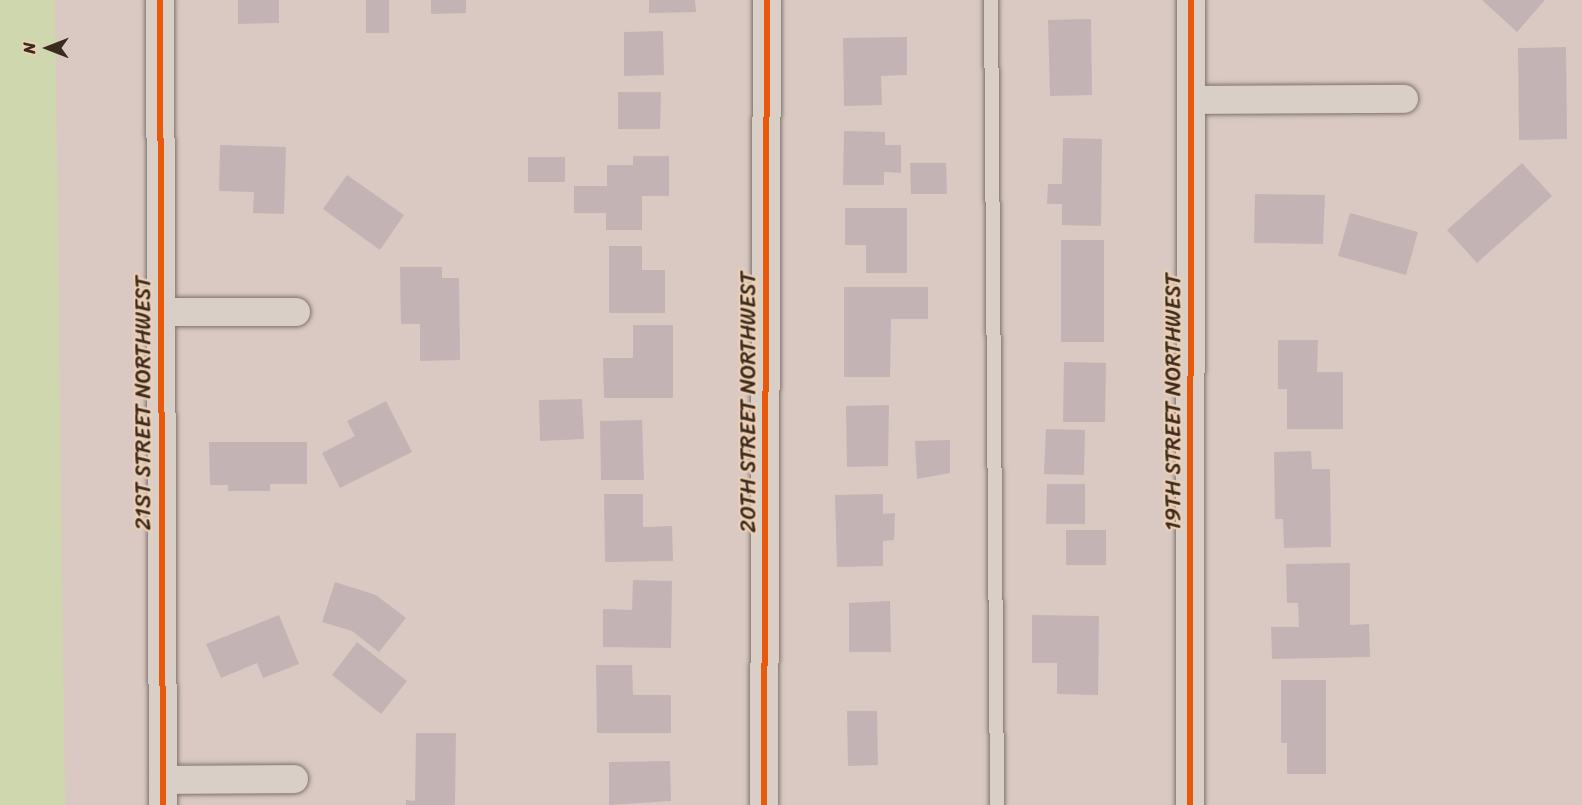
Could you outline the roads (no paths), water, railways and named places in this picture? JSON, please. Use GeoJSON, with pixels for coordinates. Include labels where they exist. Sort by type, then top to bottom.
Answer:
{"type":"FeatureCollection","features":[{"type":"Feature","properties":{"kind":"street","name":"21ST STREET NORTHWEST"},"geometry":{"type":"LineString","coordinates":[[160,0],[163,792],[294,779]]}},
{"type":"Feature","properties":{"kind":"street","name":"20TH STREET NORTHWEST"},"geometry":{"type":"LineString","coordinates":[[764,805],[767,0]]}},
{"type":"Feature","properties":{"kind":"street","name":"19TH STREET NORTHWEST"},"geometry":{"type":"LineString","coordinates":[[1190,805],[1191,0]]}},
{"type":"Feature","properties":{"kind":"street"},"geometry":{"type":"LineString","coordinates":[[1192,100],[1404,99]]}},
{"type":"Feature","properties":{"kind":"street","name":"21ST STREET NORTHWEST"},"geometry":{"type":"LineString","coordinates":[[161,312],[296,312]]}},
{"type":"Feature","properties":{"kind":"lane"},"geometry":{"type":"LineString","coordinates":[[991,0],[997,805]]}}]}
